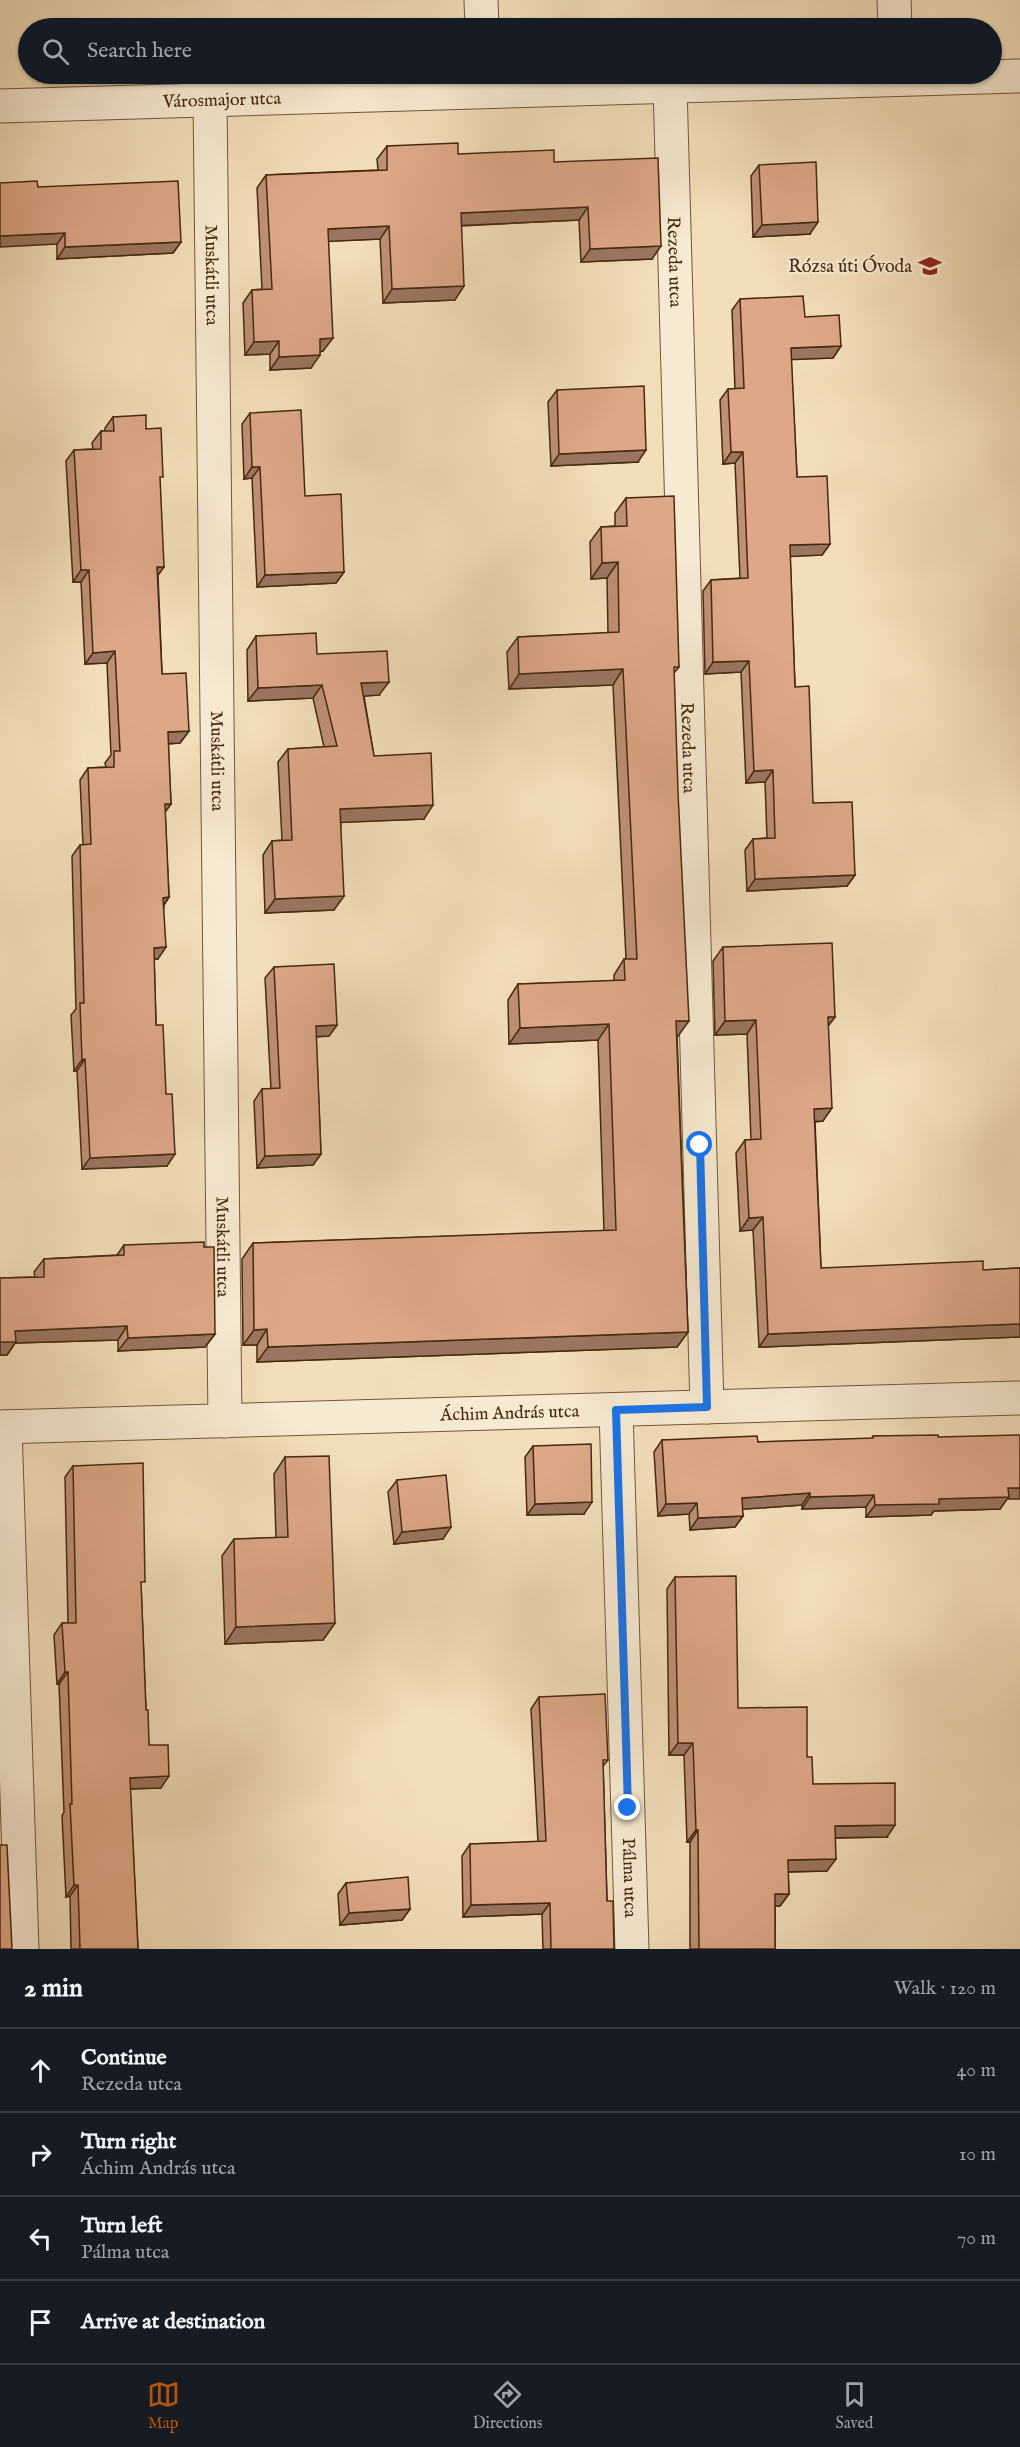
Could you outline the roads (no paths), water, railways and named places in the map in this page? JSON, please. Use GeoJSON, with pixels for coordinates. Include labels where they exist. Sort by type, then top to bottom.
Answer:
{"type":"FeatureCollection","features":[{"type":"Feature","properties":{"kind":"street"},"geometry":{"type":"LineString","coordinates":[[481,0],[482,18]]}},
{"type":"Feature","properties":{"kind":"street"},"geometry":{"type":"LineString","coordinates":[[894,0],[895,18]]}},
{"type":"Feature","properties":{"kind":"street","name":"Városmajor utca"},"geometry":{"type":"LineString","coordinates":[[1002,76],[1020,76]]}},
{"type":"Feature","properties":{"kind":"street","name":"Városmajor utca"},"geometry":{"type":"LineString","coordinates":[[0,105],[210,99],[453,84]]}},
{"type":"Feature","properties":{"kind":"street","name":"Városmajor utca"},"geometry":{"type":"LineString","coordinates":[[578,84],[670,86],[715,84]]}},
{"type":"Feature","properties":{"kind":"street","name":"Rezeda utca"},"geometry":{"type":"LineString","coordinates":[[670,86],[707,1407]]}},
{"type":"Feature","properties":{"kind":"street","name":"Muskátli utca"},"geometry":{"type":"LineString","coordinates":[[210,99],[225,1421]]}},
{"type":"Feature","properties":{"kind":"street","name":"Áchim András utca"},"geometry":{"type":"LineString","coordinates":[[2,1427],[1020,1398]]}},
{"type":"Feature","properties":{"kind":"street","name":"Pálma utca"},"geometry":{"type":"LineString","coordinates":[[616,1410],[632,1949]]}},
{"type":"Feature","properties":{"kind":"street"},"geometry":{"type":"LineString","coordinates":[[2,1427],[22,1949]]}},
{"type":"Feature","properties":{"kind":"place","name":"Rózsa úti Óvoda"},"geometry":{"type":"Point","coordinates":[930,266]}}]}
